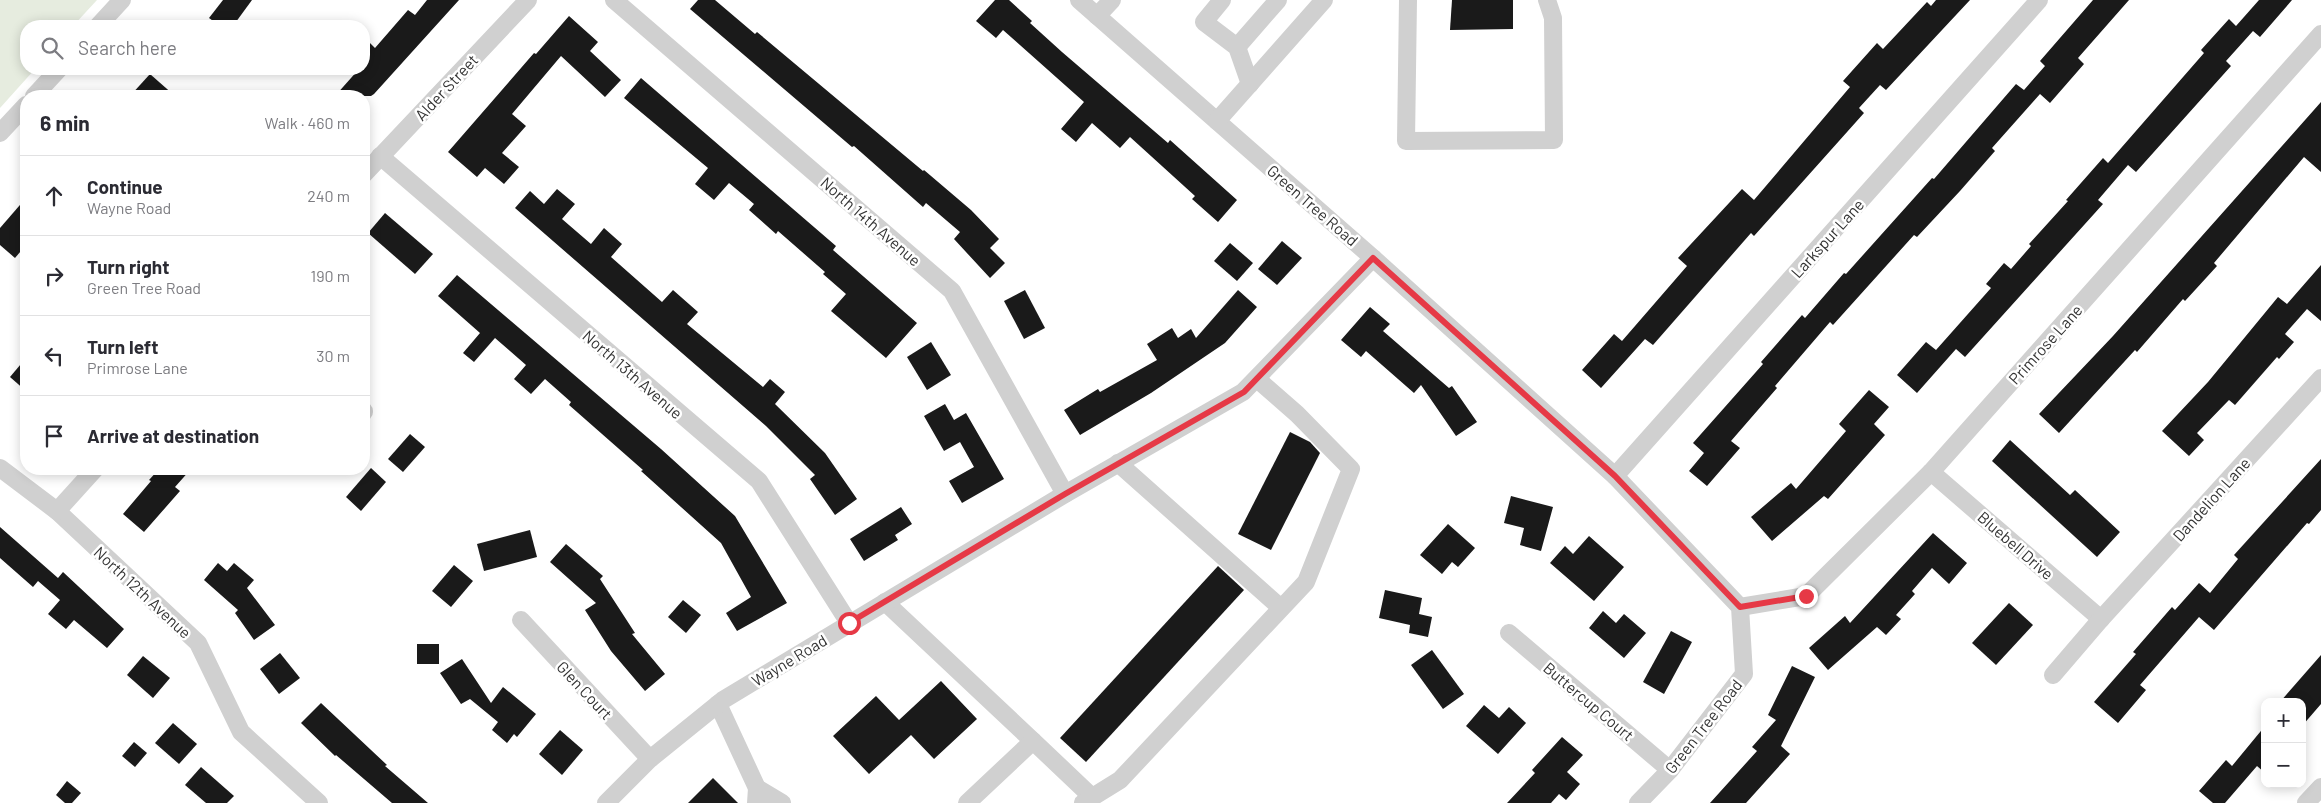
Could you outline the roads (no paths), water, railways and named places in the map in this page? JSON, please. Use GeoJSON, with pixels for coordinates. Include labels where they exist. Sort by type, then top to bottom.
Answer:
{"type":"FeatureCollection","features":[{"type":"Feature","properties":{"kind":"street"},"geometry":{"type":"LineString","coordinates":[[104,20],[122,0]]}},
{"type":"Feature","properties":{"kind":"street","name":"Alder Street"},"geometry":{"type":"LineString","coordinates":[[370,167],[528,0]]}},
{"type":"Feature","properties":{"kind":"street","name":"North 14th Avenue"},"geometry":{"type":"LineString","coordinates":[[614,0],[952,291],[1065,494]]}},
{"type":"Feature","properties":{"kind":"street","name":"Green Tree Road"},"geometry":{"type":"LineString","coordinates":[[1080,0],[1373,258],[1615,476],[1740,607],[1744,674],[1670,770],[1638,803]]}},
{"type":"Feature","properties":{"kind":"street"},"geometry":{"type":"LineString","coordinates":[[1097,16],[1112,0]]}},
{"type":"Feature","properties":{"kind":"street"},"geometry":{"type":"LineString","coordinates":[[1222,0],[1204,22],[1237,47],[1250,84]]}},
{"type":"Feature","properties":{"kind":"street"},"geometry":{"type":"LineString","coordinates":[[1237,47],[1278,0]]}},
{"type":"Feature","properties":{"kind":"street"},"geometry":{"type":"LineString","coordinates":[[1217,121],[1324,0]]}},
{"type":"Feature","properties":{"kind":"street"},"geometry":{"type":"LineString","coordinates":[[1408,0],[1406,141],[1554,140],[1553,18],[1547,0]]}},
{"type":"Feature","properties":{"kind":"street","name":"Larkspur Lane"},"geometry":{"type":"LineString","coordinates":[[1615,476],[2039,0]]}},
{"type":"Feature","properties":{"kind":"street","name":"Primrose Lane"},"geometry":{"type":"LineString","coordinates":[[1740,607],[1806,596],[1931,472],[2321,34]]}},
{"type":"Feature","properties":{"kind":"street"},"geometry":{"type":"LineString","coordinates":[[40,90],[53,75]]}},
{"type":"Feature","properties":{"kind":"street"},"geometry":{"type":"LineString","coordinates":[[0,133],[20,111]]}},
{"type":"Feature","properties":{"kind":"street","name":"North 13th Avenue"},"geometry":{"type":"LineString","coordinates":[[380,156],[758,481],[849,623]]}},
{"type":"Feature","properties":{"kind":"street","name":"Wayne Road"},"geometry":{"type":"LineString","coordinates":[[606,803],[650,759],[718,704],[1065,494],[1244,392],[1373,258]]}},
{"type":"Feature","properties":{"kind":"street"},"geometry":{"type":"LineString","coordinates":[[886,602],[1033,741],[1088,800],[1120,780],[1306,582],[1351,469],[1297,414],[1257,378]]}},
{"type":"Feature","properties":{"kind":"street","name":"Dandelion Lane"},"geometry":{"type":"LineString","coordinates":[[2053,675],[2101,619],[2321,378]]}},
{"type":"Feature","properties":{"kind":"street"},"geometry":{"type":"LineString","coordinates":[[1118,463],[1281,608]]}},
{"type":"Feature","properties":{"kind":"street","name":"North 12th Avenue"},"geometry":{"type":"LineString","coordinates":[[0,468],[57,511],[198,642],[241,732],[319,803]]}},
{"type":"Feature","properties":{"kind":"street","name":"Bluebell Drive"},"geometry":{"type":"LineString","coordinates":[[1931,472],[2101,619]]}},
{"type":"Feature","properties":{"kind":"street"},"geometry":{"type":"LineString","coordinates":[[57,511],[90,475]]}},
{"type":"Feature","properties":{"kind":"street","name":"Glen Court"},"geometry":{"type":"LineString","coordinates":[[521,620],[650,759]]}},
{"type":"Feature","properties":{"kind":"street","name":"Buttercup Court"},"geometry":{"type":"LineString","coordinates":[[1509,634],[1670,770]]}},
{"type":"Feature","properties":{"kind":"street"},"geometry":{"type":"LineString","coordinates":[[718,704],[757,795],[782,803]]}},
{"type":"Feature","properties":{"kind":"street"},"geometry":{"type":"LineString","coordinates":[[968,803],[1033,741]]}},
{"type":"Feature","properties":{"kind":"street"},"geometry":{"type":"LineString","coordinates":[[2306,803],[2321,787]]}}]}
